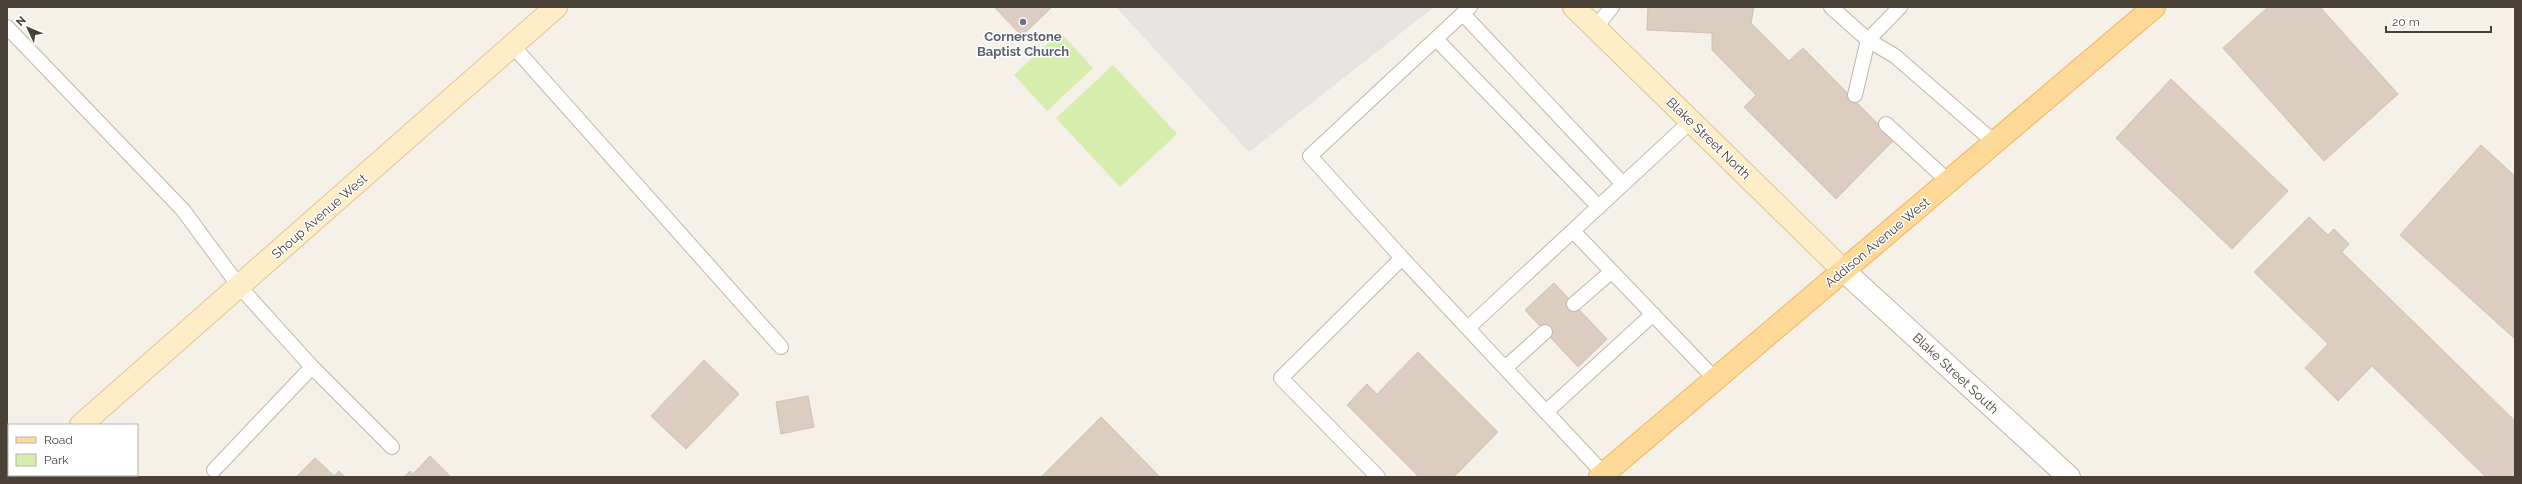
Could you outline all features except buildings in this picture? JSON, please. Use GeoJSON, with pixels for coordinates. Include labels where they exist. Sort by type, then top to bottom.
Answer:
{"type":"FeatureCollection","features":[{"type":"Feature","properties":{"kind":"main road","name":"Addison Avenue West"},"geometry":{"type":"LineString","coordinates":[[1602,475],[2154,7]]}},
{"type":"Feature","properties":{"kind":"street","name":"Shoup Avenue West"},"geometry":{"type":"LineString","coordinates":[[82,424],[556,7]]}},
{"type":"Feature","properties":{"kind":"street","name":"Blake Street North"},"geometry":{"type":"LineString","coordinates":[[1574,7],[1843,270]]}},
{"type":"Feature","properties":{"kind":"street","name":"Blake Street South"},"geometry":{"type":"LineString","coordinates":[[1843,270],[2069,477]]}},
{"type":"Feature","properties":{"kind":"lane"},"geometry":{"type":"LineString","coordinates":[[1595,28],[1612,7]]}},
{"type":"Feature","properties":{"kind":"lane"},"geometry":{"type":"LineString","coordinates":[[1831,7],[1868,40],[1894,56],[1994,142]]}},
{"type":"Feature","properties":{"kind":"lane"},"geometry":{"type":"LineString","coordinates":[[1855,95],[1868,40],[1900,7]]}},
{"type":"Feature","properties":{"kind":"lane"},"geometry":{"type":"LineString","coordinates":[[1602,475],[1546,412],[1402,258],[1310,156],[1467,10],[1623,184]]}},
{"type":"Feature","properties":{"kind":"lane"},"geometry":{"type":"LineString","coordinates":[[7,27],[183,210],[239,286],[312,367],[392,447]]}},
{"type":"Feature","properties":{"kind":"lane"},"geometry":{"type":"LineString","coordinates":[[1436,39],[1599,207]]}},
{"type":"Feature","properties":{"kind":"lane"},"geometry":{"type":"LineString","coordinates":[[513,46],[781,347]]}},
{"type":"Feature","properties":{"kind":"lane"},"geometry":{"type":"LineString","coordinates":[[1468,328],[1691,121]]}},
{"type":"Feature","properties":{"kind":"lane"},"geometry":{"type":"LineString","coordinates":[[1886,124],[1948,181]]}},
{"type":"Feature","properties":{"kind":"lane"},"geometry":{"type":"LineString","coordinates":[[1573,231],[1715,379]]}},
{"type":"Feature","properties":{"kind":"lane"},"geometry":{"type":"LineString","coordinates":[[1378,477],[1281,378],[1402,258]]}},
{"type":"Feature","properties":{"kind":"lane"},"geometry":{"type":"LineString","coordinates":[[1574,304],[1611,272]]}},
{"type":"Feature","properties":{"kind":"lane"},"geometry":{"type":"LineString","coordinates":[[1546,412],[1652,314]]}},
{"type":"Feature","properties":{"kind":"lane"},"geometry":{"type":"LineString","coordinates":[[1505,368],[1544,332]]}},
{"type":"Feature","properties":{"kind":"lane"},"geometry":{"type":"LineString","coordinates":[[214,470],[312,367]]}},
{"type":"Feature","properties":{"kind":"green space"},"geometry":{"type":"Polygon","coordinates":[[[1060,32],[1093,68],[1047,111],[1014,75],[1060,32]]]}},
{"type":"Feature","properties":{"kind":"green space"},"geometry":{"type":"Polygon","coordinates":[[[1113,65],[1177,134],[1120,187],[1056,118],[1113,65]]]}},
{"type":"Feature","properties":{"kind":"shaded area"},"geometry":{"type":"Polygon","coordinates":[[[1116,7],[1434,7],[1249,152],[1116,7]]]}},
{"type":"Feature","properties":{"kind":"place","name":"Cornerstone Baptist Church"},"geometry":{"type":"Point","coordinates":[1023,22]}}]}
